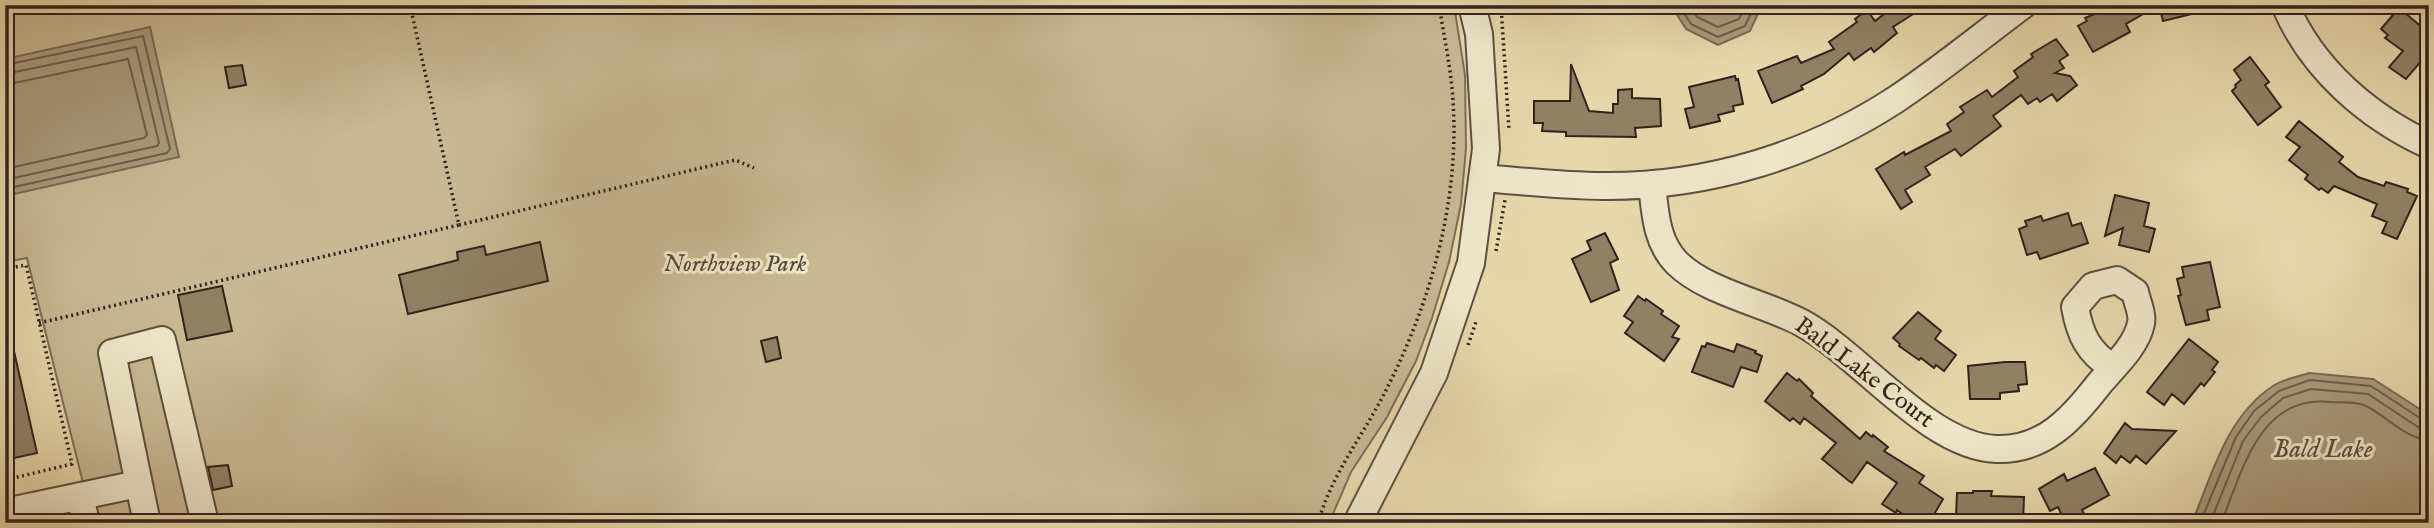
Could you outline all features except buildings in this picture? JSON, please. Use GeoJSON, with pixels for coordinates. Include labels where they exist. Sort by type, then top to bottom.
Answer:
{"type":"FeatureCollection","features":[{"type":"Feature","properties":{"kind":"street"},"geometry":{"type":"LineString","coordinates":[[1357,523],[1434,373],[1471,263],[1486,149],[1479,34],[1472,5]]}},
{"type":"Feature","properties":{"kind":"street"},"geometry":{"type":"LineString","coordinates":[[1482,178],[1582,186],[1652,184],[1726,173],[1761,163],[1830,136],[1895,100],[2023,5]]}},
{"type":"Feature","properties":{"kind":"street"},"geometry":{"type":"LineString","coordinates":[[2285,5],[2315,55],[2340,85],[2393,127],[2429,145]]}},
{"type":"Feature","properties":{"kind":"street","name":"Bald Lake Court"},"geometry":{"type":"LineString","coordinates":[[1652,184],[1656,224],[1660,235],[1670,255],[1686,271],[1806,326],[1934,426],[1960,441],[1999,449],[2020,447],[2048,436],[2073,418],[2113,368]]}},
{"type":"Feature","properties":{"kind":"street"},"geometry":{"type":"LineString","coordinates":[[146,523],[112,353],[162,340],[205,523]]}},
{"type":"Feature","properties":{"kind":"street"},"geometry":{"type":"LineString","coordinates":[[5,512],[138,484]]}},
{"type":"Feature","properties":{"kind":"street"},"geometry":{"type":"LineString","coordinates":[[80,495],[86,523]]}},
{"type":"Feature","properties":{"kind":"path"},"geometry":{"type":"LineString","coordinates":[[410,5],[459,225]]}},
{"type":"Feature","properties":{"kind":"path"},"geometry":{"type":"LineString","coordinates":[[1318,523],[1338,471],[1378,405],[1405,352],[1426,301],[1440,245],[1448,198],[1453,114],[1451,80],[1439,5]]}},
{"type":"Feature","properties":{"kind":"path"},"geometry":{"type":"LineString","coordinates":[[39,323],[735,160],[754,167]]}},
{"type":"Feature","properties":{"kind":"path"},"geometry":{"type":"LineString","coordinates":[[5,269],[26,265],[72,464],[5,480]]}},
{"type":"Feature","properties":{"kind":"green space","name":"Northview Park"},"geometry":{"type":"Polygon","coordinates":[[[5,5],[1454,5],[1465,75],[1466,148],[1461,204],[1449,262],[1416,361],[1387,417],[1351,472],[1329,523],[93,523],[27,258],[5,262],[5,5]]]}},
{"type":"Feature","properties":{"kind":"water"},"geometry":{"type":"Polygon","coordinates":[[[1671,5],[1762,5],[1750,31],[1718,45],[1686,29],[1671,5]]]}},
{"type":"Feature","properties":{"kind":"water"},"geometry":{"type":"Polygon","coordinates":[[[150,27],[179,157],[5,196],[5,59],[150,27]]]}},
{"type":"Feature","properties":{"kind":"water","name":"Bald Lake"},"geometry":{"type":"Polygon","coordinates":[[[2309,373],[2373,379],[2429,415],[2429,523],[2192,523],[2214,466],[2244,413],[2257,398],[2273,386],[2309,373]]]}}]}
